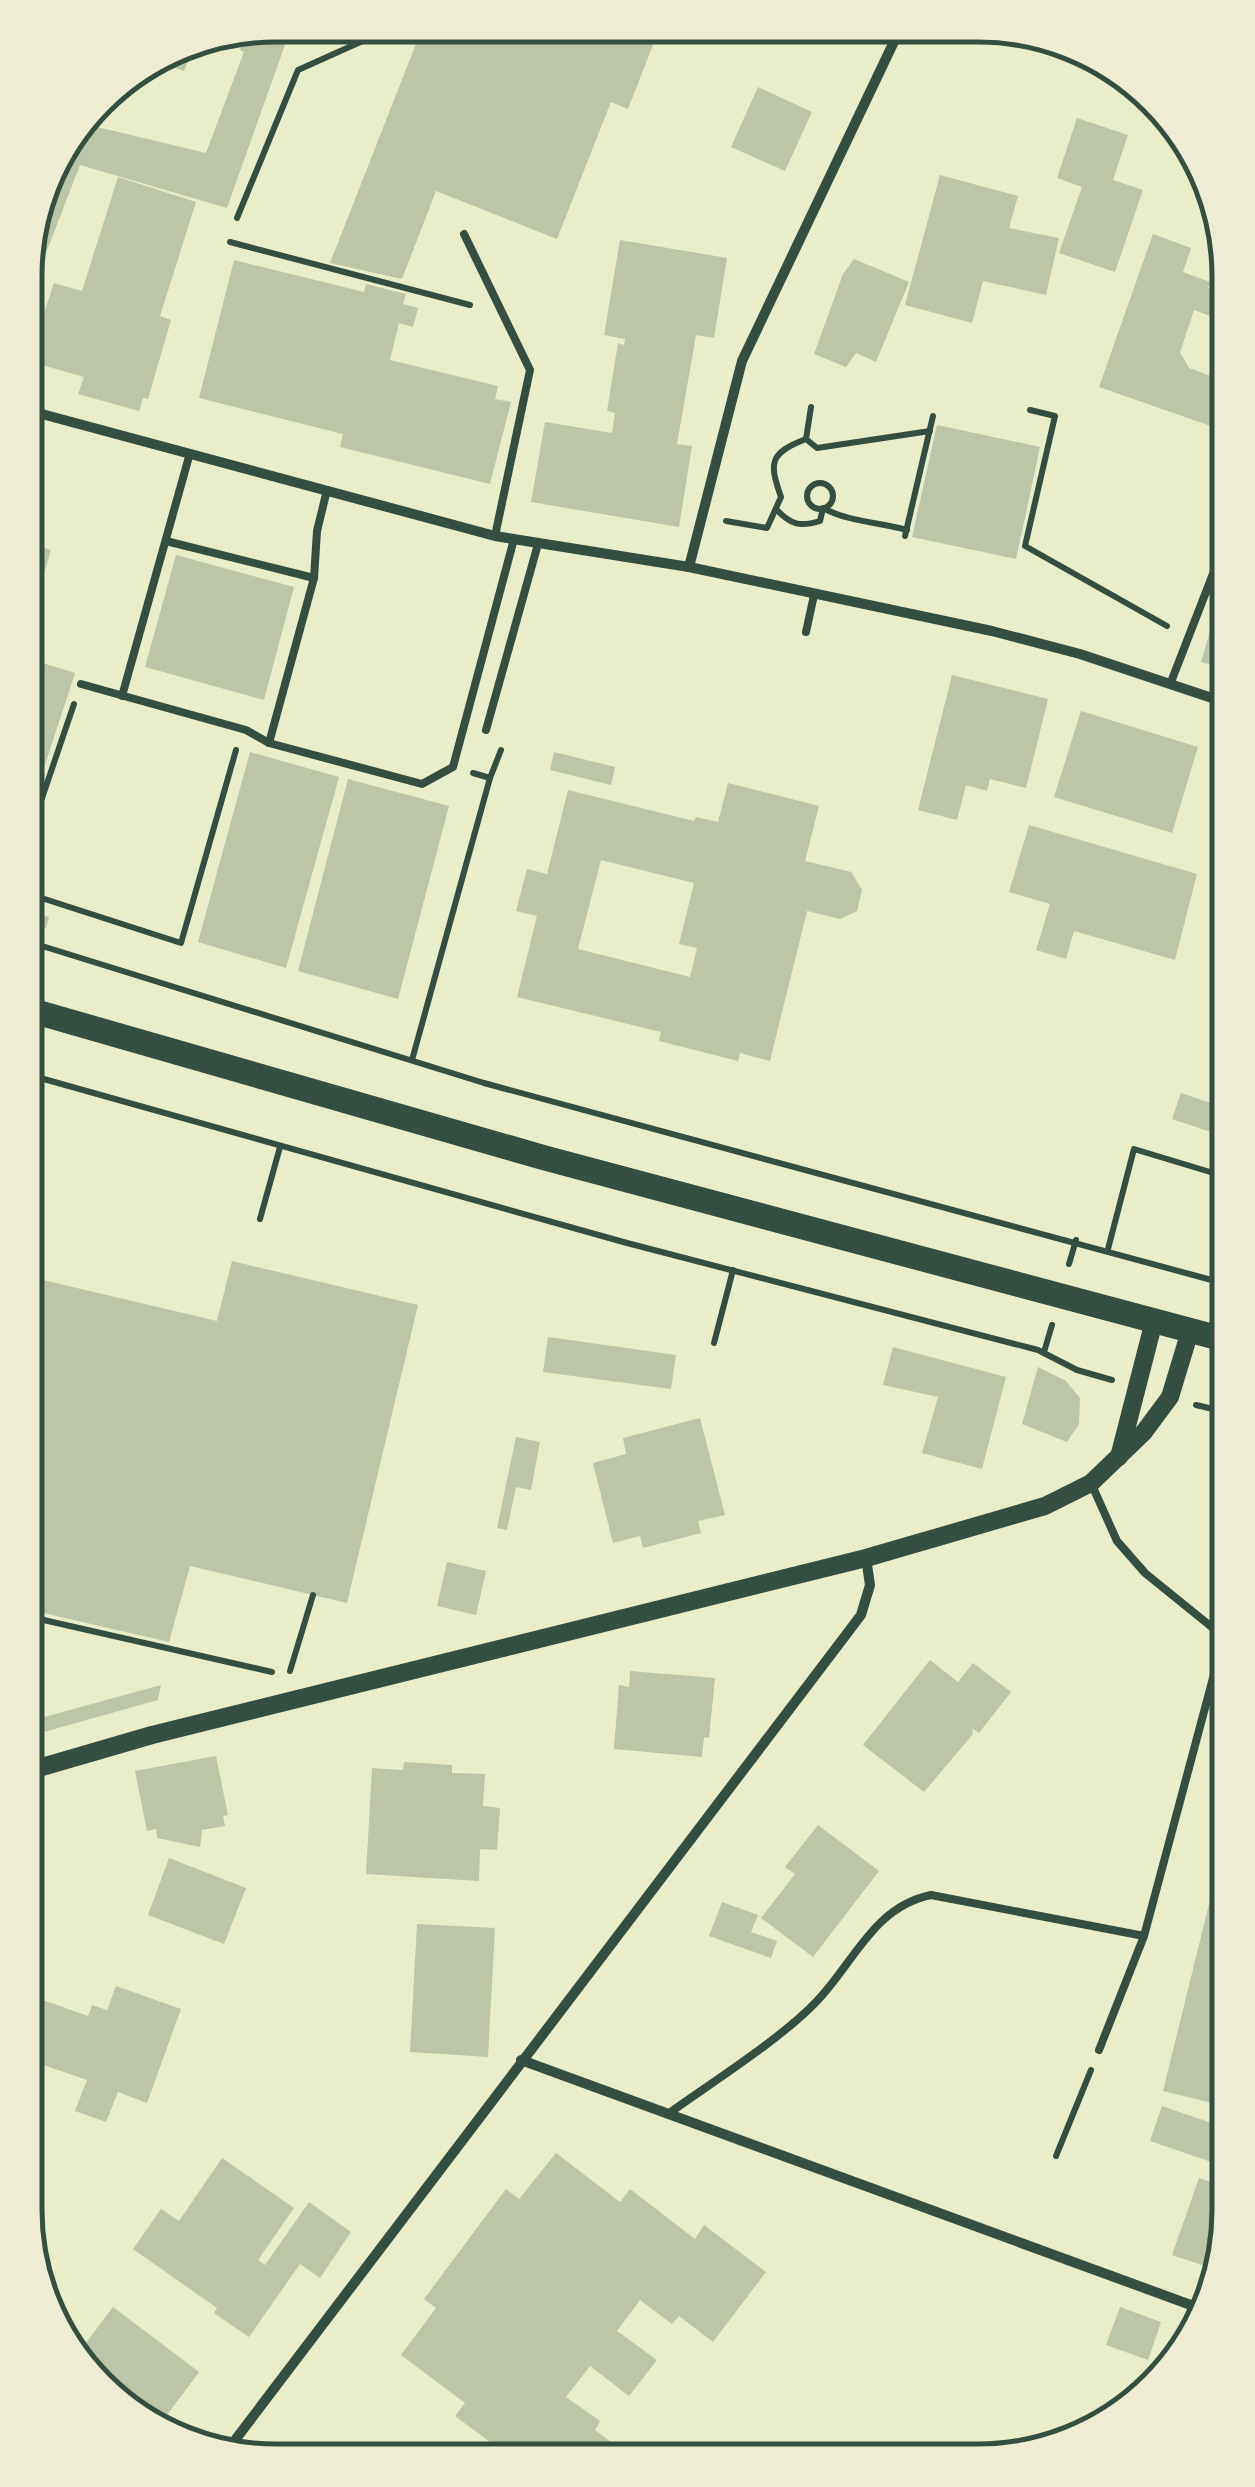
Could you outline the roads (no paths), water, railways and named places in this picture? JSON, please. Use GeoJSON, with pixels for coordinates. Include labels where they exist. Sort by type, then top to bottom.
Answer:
{"type":"FeatureCollection","features":[{"type":"Feature","properties":{"kind":"main road"},"geometry":{"type":"LineString","coordinates":[[43,1014],[476,1138],[1212,1337]]}},
{"type":"Feature","properties":{"kind":"street"},"geometry":{"type":"LineString","coordinates":[[689,567],[742,361],[894,42]]}},
{"type":"Feature","properties":{"kind":"street"},"geometry":{"type":"LineString","coordinates":[[43,414],[495,536],[689,567],[992,631],[1212,697]]}},
{"type":"Feature","properties":{"kind":"street"},"geometry":{"type":"LineString","coordinates":[[1119,1458],[1154,1322]]}},
{"type":"Feature","properties":{"kind":"street"},"geometry":{"type":"LineString","coordinates":[[43,1767],[152,1735],[866,1558],[1045,1506],[1091,1483],[1119,1458],[1170,1397],[1190,1331]]}},
{"type":"Feature","properties":{"kind":"street"},"geometry":{"type":"LineString","coordinates":[[235,2440],[861,1615],[870,1586],[866,1558]]}},
{"type":"Feature","properties":{"kind":"street"},"geometry":{"type":"LineString","coordinates":[[521,2060],[1192,2306]]}},
{"type":"Feature","properties":{"kind":"lane"},"geometry":{"type":"LineString","coordinates":[[464,234],[530,370],[495,536]]}},
{"type":"Feature","properties":{"kind":"lane"},"geometry":{"type":"LineString","coordinates":[[122,696],[190,453]]}},
{"type":"Feature","properties":{"kind":"lane"},"geometry":{"type":"LineString","coordinates":[[269,744],[314,578],[316,530],[326,490]]}},
{"type":"Feature","properties":{"kind":"lane"},"geometry":{"type":"LineString","coordinates":[[81,684],[242,729],[269,744],[422,784],[453,768],[514,538]]}},
{"type":"Feature","properties":{"kind":"lane"},"geometry":{"type":"LineString","coordinates":[[166,541],[314,578]]}},
{"type":"Feature","properties":{"kind":"lane"},"geometry":{"type":"LineString","coordinates":[[486,730],[538,544]]}},
{"type":"Feature","properties":{"kind":"lane"},"geometry":{"type":"LineString","coordinates":[[1171,682],[1212,577]]}},
{"type":"Feature","properties":{"kind":"lane"},"geometry":{"type":"LineString","coordinates":[[806,632],[814,595]]}},
{"type":"Feature","properties":{"kind":"lane"},"geometry":{"type":"LineString","coordinates":[[1091,1483],[1126,1552],[1145,1573],[1212,1627]]}},
{"type":"Feature","properties":{"kind":"lane"},"geometry":{"type":"LineString","coordinates":[[1099,2050],[1144,1936],[1212,1682]]}},
{"type":"Feature","properties":{"kind":"lane"},"geometry":{"type":"LineString","coordinates":[[667,2115],[815,2004],[872,1929],[905,1901],[932,1896],[1144,1936]]}}]}
